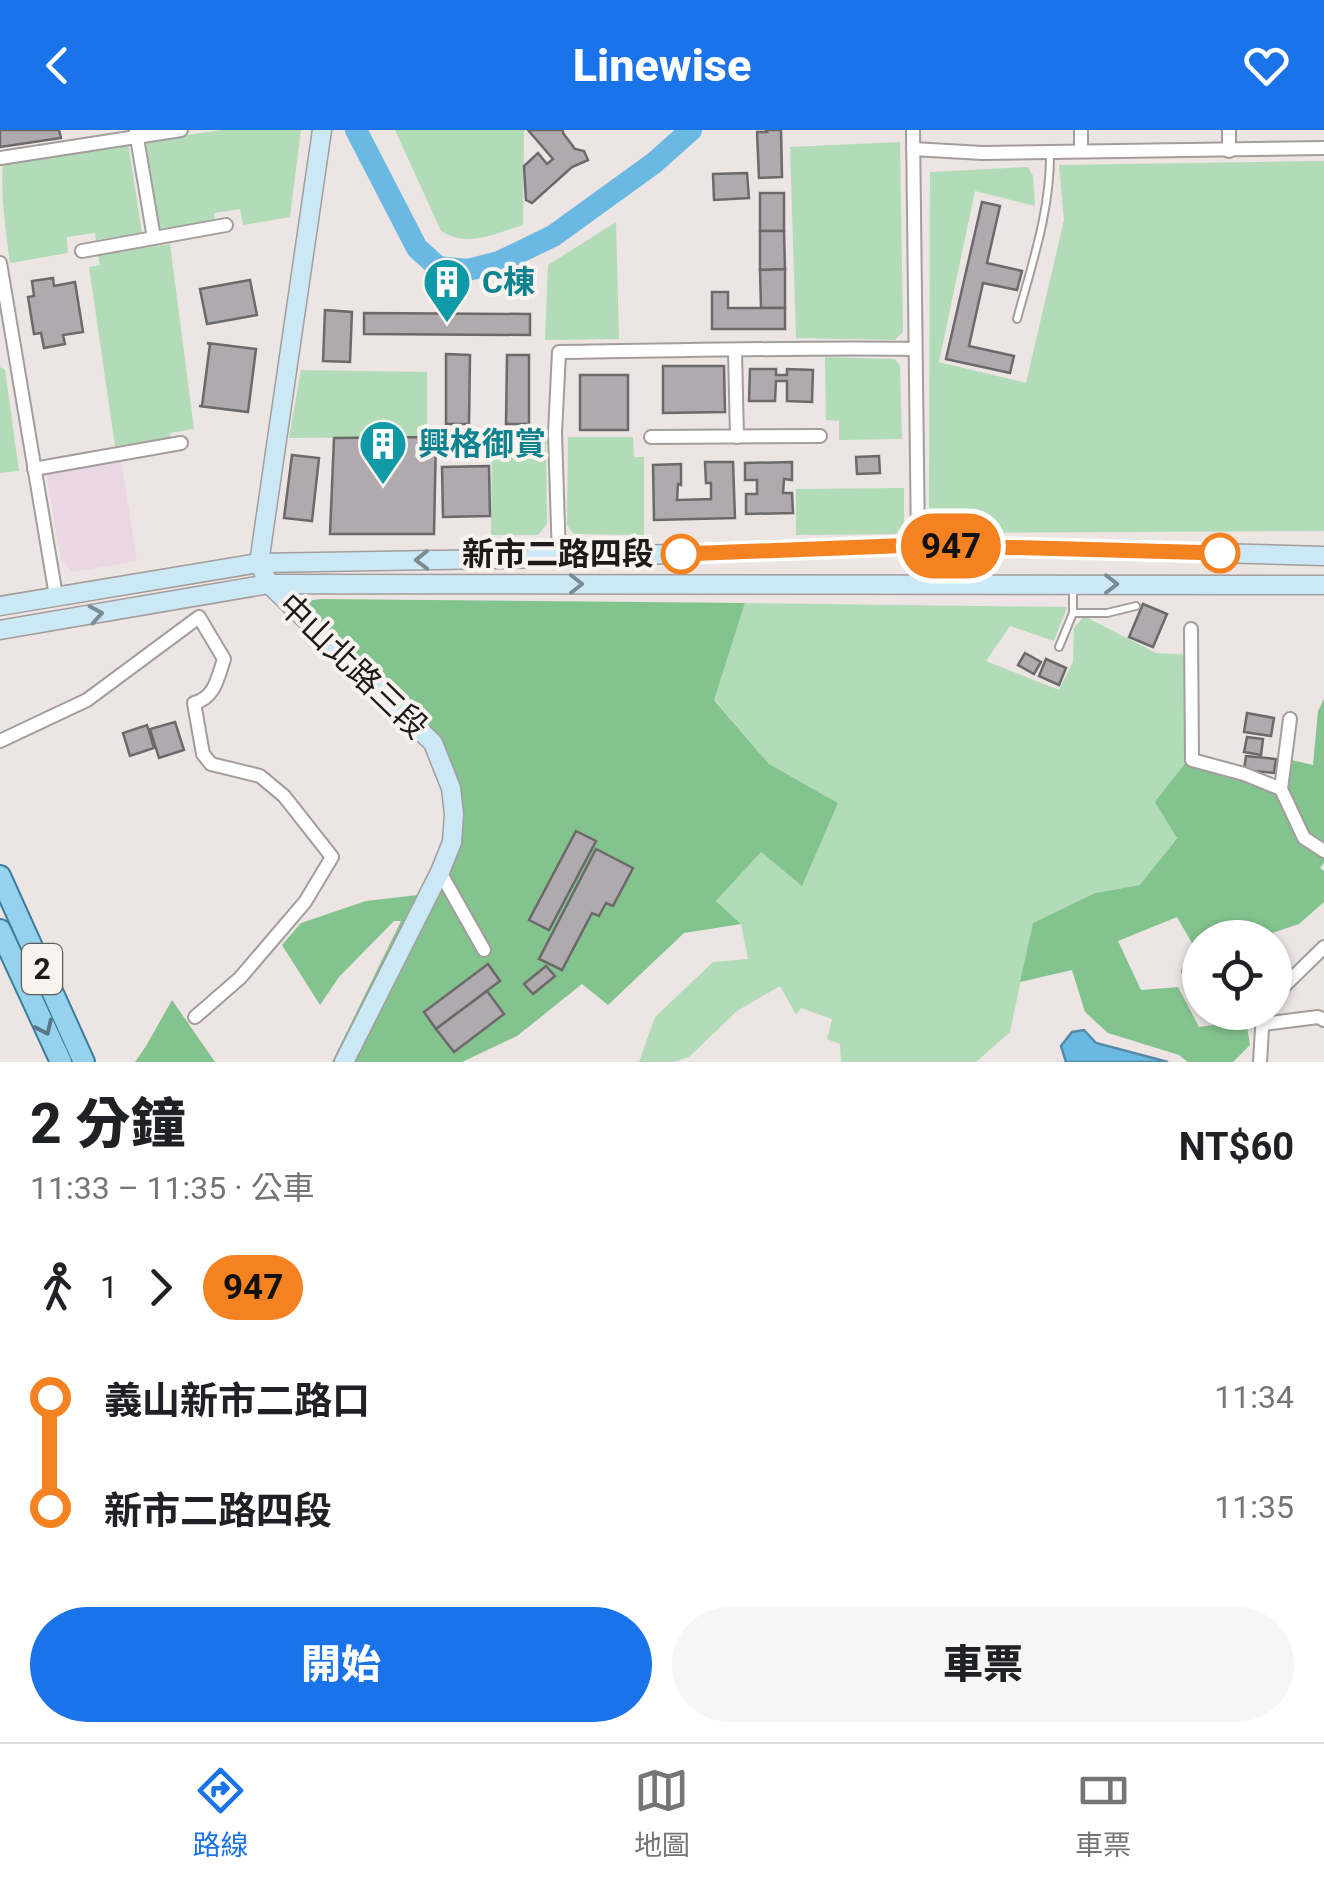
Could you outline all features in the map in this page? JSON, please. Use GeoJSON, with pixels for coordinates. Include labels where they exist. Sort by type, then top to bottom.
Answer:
{"type":"FeatureCollection","features":[{"type":"Feature","properties":{"kind":"main road","name":"2"},"geometry":{"type":"LineString","coordinates":[[0,876],[84,1062]]}},
{"type":"Feature","properties":{"kind":"main road","name":"2"},"geometry":{"type":"LineString","coordinates":[[0,930],[61,1062]]}},
{"type":"Feature","properties":{"kind":"street"},"geometry":{"type":"LineString","coordinates":[[0,158],[181,130]]}},
{"type":"Feature","properties":{"kind":"street","name":"中山北路三段"},"geometry":{"type":"LineString","coordinates":[[322,130],[259,563],[269,584],[432,743],[451,788],[454,814],[452,842],[440,872],[344,1062]]}},
{"type":"Feature","properties":{"kind":"street"},"geometry":{"type":"LineString","coordinates":[[913,130],[916,584]]}},
{"type":"Feature","properties":{"kind":"street"},"geometry":{"type":"LineString","coordinates":[[1081,130],[1081,150]]}},
{"type":"Feature","properties":{"kind":"street"},"geometry":{"type":"LineString","coordinates":[[1229,130],[1230,151]]}},
{"type":"Feature","properties":{"kind":"street"},"geometry":{"type":"LineString","coordinates":[[136,134],[154,238]]}},
{"type":"Feature","properties":{"kind":"street"},"geometry":{"type":"LineString","coordinates":[[913,149],[982,153],[1324,148]]}},
{"type":"Feature","properties":{"kind":"street"},"geometry":{"type":"LineString","coordinates":[[82,250],[226,225]]}},
{"type":"Feature","properties":{"kind":"street"},"geometry":{"type":"LineString","coordinates":[[0,264],[7,360],[34,468],[56,596]]}},
{"type":"Feature","properties":{"kind":"street"},"geometry":{"type":"LineString","coordinates":[[559,558],[555,433],[558,352],[914,349]]}},
{"type":"Feature","properties":{"kind":"street"},"geometry":{"type":"LineString","coordinates":[[735,351],[737,437]]}},
{"type":"Feature","properties":{"kind":"street"},"geometry":{"type":"LineString","coordinates":[[651,437],[820,436]]}},
{"type":"Feature","properties":{"kind":"street"},"geometry":{"type":"LineString","coordinates":[[34,468],[181,443]]}},
{"type":"Feature","properties":{"kind":"street"},"geometry":{"type":"LineString","coordinates":[[0,606],[259,563],[559,558],[918,545],[1324,556]]}},
{"type":"Feature","properties":{"kind":"street"},"geometry":{"type":"LineString","coordinates":[[0,630],[269,584],[1324,585]]}},
{"type":"Feature","properties":{"kind":"street"},"geometry":{"type":"LineString","coordinates":[[194,597],[199,617],[224,659],[213,691],[204,701],[194,703],[202,754],[211,764],[260,776],[284,796],[337,854],[305,902],[240,978],[195,1017]]}},
{"type":"Feature","properties":{"kind":"street"},"geometry":{"type":"LineString","coordinates":[[0,741],[86,700],[199,617]]}},
{"type":"Feature","properties":{"kind":"street"},"geometry":{"type":"LineString","coordinates":[[1191,629],[1192,760],[1281,788]]}},
{"type":"Feature","properties":{"kind":"street"},"geometry":{"type":"LineString","coordinates":[[1290,719],[1281,788],[1304,838],[1324,851]]}},
{"type":"Feature","properties":{"kind":"street"},"geometry":{"type":"LineString","coordinates":[[440,872],[484,950]]}},
{"type":"Feature","properties":{"kind":"street"},"geometry":{"type":"LineString","coordinates":[[1292,978],[1324,947]]}},
{"type":"Feature","properties":{"kind":"street"},"geometry":{"type":"LineString","coordinates":[[1292,1017],[1322,1016]]}},
{"type":"Feature","properties":{"kind":"street"},"geometry":{"type":"LineString","coordinates":[[1260,1062],[1262,1030]]}},
{"type":"Feature","properties":{"kind":"lane"},"geometry":{"type":"LineString","coordinates":[[1017,319],[1044,222],[1050,152]]}},
{"type":"Feature","properties":{"kind":"lane"},"geometry":{"type":"LineString","coordinates":[[1058,646],[1073,613],[1073,584]]}},
{"type":"Feature","properties":{"kind":"lane"},"geometry":{"type":"LineString","coordinates":[[1073,613],[1107,613],[1136,606]]}},
{"type":"Feature","properties":{"kind":"shaded area"},"geometry":{"type":"Polygon","coordinates":[[[121,460],[137,561],[73,572],[61,560],[46,472],[121,460]]]}},
{"type":"Feature","properties":{"kind":"green space"},"geometry":{"type":"Polygon","coordinates":[[[222,130],[301,130],[290,217],[243,225],[240,209],[214,213],[215,221],[159,229],[146,141],[222,130]]]}},
{"type":"Feature","properties":{"kind":"green space"},"geometry":{"type":"Polygon","coordinates":[[[395,130],[524,130],[523,225],[471,239],[441,231],[395,130]]]}},
{"type":"Feature","properties":{"kind":"green space"},"geometry":{"type":"Polygon","coordinates":[[[900,142],[903,332],[895,340],[796,338],[790,147],[900,142]]]}},
{"type":"Feature","properties":{"kind":"green space"},"geometry":{"type":"Polygon","coordinates":[[[128,143],[142,233],[96,240],[95,233],[67,237],[68,253],[10,263],[3,164],[128,143]]]}},
{"type":"Feature","properties":{"kind":"green space"},"geometry":{"type":"Polygon","coordinates":[[[1324,161],[1324,531],[940,533],[929,520],[930,172],[1028,167],[1033,176],[1035,206],[975,191],[939,362],[1026,383],[1064,220],[1059,165],[1324,161]]]}},
{"type":"Feature","properties":{"kind":"green space"},"geometry":{"type":"Polygon","coordinates":[[[616,222],[619,339],[545,340],[548,265],[616,222]]]}},
{"type":"Feature","properties":{"kind":"green space"},"geometry":{"type":"Polygon","coordinates":[[[170,244],[194,429],[170,433],[170,438],[115,446],[89,267],[100,265],[98,255],[170,244]]]}},
{"type":"Feature","properties":{"kind":"green space"},"geometry":{"type":"Polygon","coordinates":[[[825,357],[895,359],[900,366],[902,439],[839,440],[839,421],[826,420],[825,357]]]}},
{"type":"Feature","properties":{"kind":"green space"},"geometry":{"type":"Polygon","coordinates":[[[0,367],[5,370],[19,471],[0,473],[0,367]]]}},
{"type":"Feature","properties":{"kind":"green space"},"geometry":{"type":"Polygon","coordinates":[[[301,370],[427,372],[427,437],[289,438],[301,370]]]}},
{"type":"Feature","properties":{"kind":"green space"},"geometry":{"type":"Polygon","coordinates":[[[568,437],[633,437],[634,457],[644,457],[644,535],[574,534],[567,525],[568,437]]]}},
{"type":"Feature","properties":{"kind":"green space"},"geometry":{"type":"Polygon","coordinates":[[[492,438],[546,438],[547,524],[538,535],[491,535],[492,438]]]}},
{"type":"Feature","properties":{"kind":"green space"},"geometry":{"type":"Polygon","coordinates":[[[904,488],[904,523],[896,534],[796,535],[796,489],[904,488]]]}},
{"type":"Feature","properties":{"kind":"green space"},"geometry":{"type":"Polygon","coordinates":[[[320,599],[745,603],[714,700],[769,764],[838,803],[802,886],[761,852],[716,901],[741,924],[684,933],[608,1005],[582,984],[517,1036],[462,1062],[332,1062],[401,921],[394,921],[339,977],[320,1005],[282,945],[301,923],[366,901],[426,894],[450,830],[448,779],[430,743],[286,604],[320,599]]]}},
{"type":"Feature","properties":{"kind":"green space"},"geometry":{"type":"Polygon","coordinates":[[[745,603],[1067,607],[1054,641],[1010,626],[986,661],[1059,690],[1073,662],[1074,628],[1084,616],[1156,653],[1195,655],[1186,762],[1156,802],[1177,837],[1141,885],[1095,893],[1033,923],[1010,1032],[976,1062],[841,1062],[840,1044],[827,1039],[832,1019],[801,1008],[796,1015],[780,986],[737,1011],[689,1057],[673,1062],[639,1062],[655,1017],[713,962],[748,959],[741,924],[716,901],[761,852],[801,885],[838,803],[769,764],[714,699],[745,603]]]}},
{"type":"Feature","properties":{"kind":"green space"},"geometry":{"type":"Polygon","coordinates":[[[1324,699],[1324,863],[1320,868],[1324,871],[1324,902],[1292,926],[1292,920],[1182,920],[1182,926],[1177,917],[1118,941],[1141,990],[1178,987],[1182,995],[1182,1030],[1248,1030],[1250,1045],[1233,1062],[1188,1062],[1179,1055],[1108,1033],[1085,1012],[1072,970],[1020,982],[1033,923],[1095,893],[1140,885],[1177,838],[1155,802],[1186,762],[1273,788],[1291,760],[1313,765],[1318,711],[1324,699]]]}},
{"type":"Feature","properties":{"kind":"green space"},"geometry":{"type":"Polygon","coordinates":[[[172,1000],[215,1062],[135,1062],[172,1000]]]}},
{"type":"Feature","properties":{"kind":"water"},"geometry":{"type":"Polygon","coordinates":[[[1084,1030],[1096,1043],[1168,1062],[1066,1062],[1061,1046],[1072,1032],[1084,1030]]]}},
{"type":"Feature","properties":{"kind":"building"},"geometry":{"type":"Polygon","coordinates":[[[0,130],[59,130],[61,138],[0,147],[0,130]]]}},
{"type":"Feature","properties":{"kind":"building"},"geometry":{"type":"Polygon","coordinates":[[[528,130],[563,130],[588,160],[572,167],[532,203],[526,200],[524,166],[538,153],[547,164],[553,159],[528,130]]]}},
{"type":"Feature","properties":{"kind":"building"},"geometry":{"type":"Polygon","coordinates":[[[781,130],[782,177],[759,178],[757,132],[781,130]]]}},
{"type":"Feature","properties":{"kind":"building"},"geometry":{"type":"Polygon","coordinates":[[[747,173],[749,198],[714,200],[713,174],[747,173]]]}},
{"type":"Feature","properties":{"kind":"building"},"geometry":{"type":"Polygon","coordinates":[[[760,193],[784,193],[784,231],[760,231],[760,193]]]}},
{"type":"Feature","properties":{"kind":"building"},"geometry":{"type":"Polygon","coordinates":[[[982,202],[1000,206],[987,263],[1022,271],[1017,290],[983,283],[969,346],[1014,356],[1010,373],[946,359],[982,202]]]}},
{"type":"Feature","properties":{"kind":"building"},"geometry":{"type":"Polygon","coordinates":[[[760,231],[784,231],[785,269],[760,270],[760,231]]]}},
{"type":"Feature","properties":{"kind":"building"},"geometry":{"type":"Polygon","coordinates":[[[785,269],[785,308],[761,308],[760,270],[785,269]]]}},
{"type":"Feature","properties":{"kind":"building"},"geometry":{"type":"Polygon","coordinates":[[[53,278],[54,286],[75,282],[83,332],[63,335],[65,344],[44,348],[41,333],[34,334],[28,297],[34,296],[32,281],[53,278]]]}},
{"type":"Feature","properties":{"kind":"building"},"geometry":{"type":"Polygon","coordinates":[[[250,280],[257,315],[207,324],[200,289],[250,280]]]}},
{"type":"Feature","properties":{"kind":"building"},"geometry":{"type":"Polygon","coordinates":[[[712,292],[728,292],[728,308],[785,308],[785,329],[712,329],[712,292]]]}},
{"type":"Feature","properties":{"kind":"building"},"geometry":{"type":"Polygon","coordinates":[[[325,310],[352,312],[350,362],[323,361],[325,310]]]}},
{"type":"Feature","properties":{"kind":"building","name":"C棟"},"geometry":{"type":"Polygon","coordinates":[[[364,313],[530,314],[530,335],[364,334],[364,313]]]}},
{"type":"Feature","properties":{"kind":"building"},"geometry":{"type":"Polygon","coordinates":[[[207,343],[256,349],[248,412],[199,406],[210,344],[207,343]]]}},
{"type":"Feature","properties":{"kind":"building"},"geometry":{"type":"Polygon","coordinates":[[[446,354],[470,355],[469,424],[446,424],[446,354]]]}},
{"type":"Feature","properties":{"kind":"building"},"geometry":{"type":"Polygon","coordinates":[[[507,355],[529,355],[529,424],[506,424],[507,355]]]}},
{"type":"Feature","properties":{"kind":"building"},"geometry":{"type":"Polygon","coordinates":[[[663,366],[724,366],[725,412],[663,413],[663,366]]]}},
{"type":"Feature","properties":{"kind":"building"},"geometry":{"type":"Polygon","coordinates":[[[750,369],[776,369],[776,375],[787,375],[787,369],[813,370],[812,402],[787,401],[787,381],[776,381],[775,401],[749,401],[750,369]]]}},
{"type":"Feature","properties":{"kind":"building"},"geometry":{"type":"Polygon","coordinates":[[[580,375],[628,375],[628,430],[580,430],[580,375]]]}},
{"type":"Feature","properties":{"kind":"building","name":"興格御賞"},"geometry":{"type":"Polygon","coordinates":[[[436,437],[434,534],[330,534],[334,438],[436,437]]]}},
{"type":"Feature","properties":{"kind":"building"},"geometry":{"type":"Polygon","coordinates":[[[292,455],[319,458],[312,521],[284,518],[292,455]]]}},
{"type":"Feature","properties":{"kind":"building"},"geometry":{"type":"Polygon","coordinates":[[[879,456],[880,473],[857,474],[856,457],[879,456]]]}},
{"type":"Feature","properties":{"kind":"building"},"geometry":{"type":"Polygon","coordinates":[[[705,462],[733,462],[735,518],[654,520],[653,465],[681,464],[677,500],[711,499],[705,462]]]}},
{"type":"Feature","properties":{"kind":"building"},"geometry":{"type":"Polygon","coordinates":[[[792,462],[792,480],[784,479],[783,493],[792,493],[793,513],[746,514],[746,494],[757,494],[757,480],[745,480],[745,463],[792,462]]]}},
{"type":"Feature","properties":{"kind":"building"},"geometry":{"type":"Polygon","coordinates":[[[489,466],[490,516],[443,517],[442,467],[489,466]]]}},
{"type":"Feature","properties":{"kind":"building"},"geometry":{"type":"Polygon","coordinates":[[[1143,604],[1167,614],[1153,647],[1129,637],[1143,604]]]}},
{"type":"Feature","properties":{"kind":"building"},"geometry":{"type":"Polygon","coordinates":[[[1025,653],[1041,662],[1034,674],[1018,665],[1025,653]]]}},
{"type":"Feature","properties":{"kind":"building"},"geometry":{"type":"Polygon","coordinates":[[[1046,659],[1066,668],[1059,685],[1039,676],[1046,659]]]}},
{"type":"Feature","properties":{"kind":"building"},"geometry":{"type":"Polygon","coordinates":[[[1247,713],[1274,718],[1271,736],[1244,732],[1247,713]]]}},
{"type":"Feature","properties":{"kind":"building"},"geometry":{"type":"Polygon","coordinates":[[[175,722],[184,750],[159,758],[150,729],[175,722]]]}},
{"type":"Feature","properties":{"kind":"building"},"geometry":{"type":"Polygon","coordinates":[[[147,725],[154,748],[130,756],[123,733],[147,725]]]}},
{"type":"Feature","properties":{"kind":"building"},"geometry":{"type":"Polygon","coordinates":[[[1247,737],[1263,739],[1261,755],[1244,752],[1247,737]]]}},
{"type":"Feature","properties":{"kind":"building"},"geometry":{"type":"Polygon","coordinates":[[[1246,756],[1276,759],[1274,773],[1244,770],[1246,756]]]}},
{"type":"Feature","properties":{"kind":"building"},"geometry":{"type":"Polygon","coordinates":[[[576,831],[596,841],[549,930],[529,920],[576,831]]]}},
{"type":"Feature","properties":{"kind":"building"},"geometry":{"type":"Polygon","coordinates":[[[596,849],[633,868],[613,906],[606,903],[599,916],[592,913],[562,970],[539,959],[596,849]]]}},
{"type":"Feature","properties":{"kind":"building"},"geometry":{"type":"Polygon","coordinates":[[[488,964],[500,981],[436,1029],[424,1012],[488,964]]]}},
{"type":"Feature","properties":{"kind":"building"},"geometry":{"type":"Polygon","coordinates":[[[546,966],[555,976],[533,994],[524,984],[546,966]]]}},
{"type":"Feature","properties":{"kind":"building"},"geometry":{"type":"Polygon","coordinates":[[[487,991],[504,1014],[454,1052],[436,1029],[487,991]]]}},
{"type":"Feature","properties":{"kind":"waterway"},"geometry":{"type":"LineString","coordinates":[[356,130],[417,248],[438,267],[468,270],[499,262],[553,236],[654,163],[691,130]]}},
{"type":"Feature","properties":{"kind":"bus line","name":"947"},"geometry":{"type":"LineString","coordinates":[[681,554],[918,545],[1220,553]]}},
{"type":"Feature","properties":{"kind":"place","name":"C棟"},"geometry":{"type":"Point","coordinates":[447,324]}},
{"type":"Feature","properties":{"kind":"place","name":"興格御賞"},"geometry":{"type":"Point","coordinates":[383,486]}},
{"type":"Feature","properties":{"kind":"place","name":"新市二路四段"},"geometry":{"type":"Point","coordinates":[681,554]}}]}
